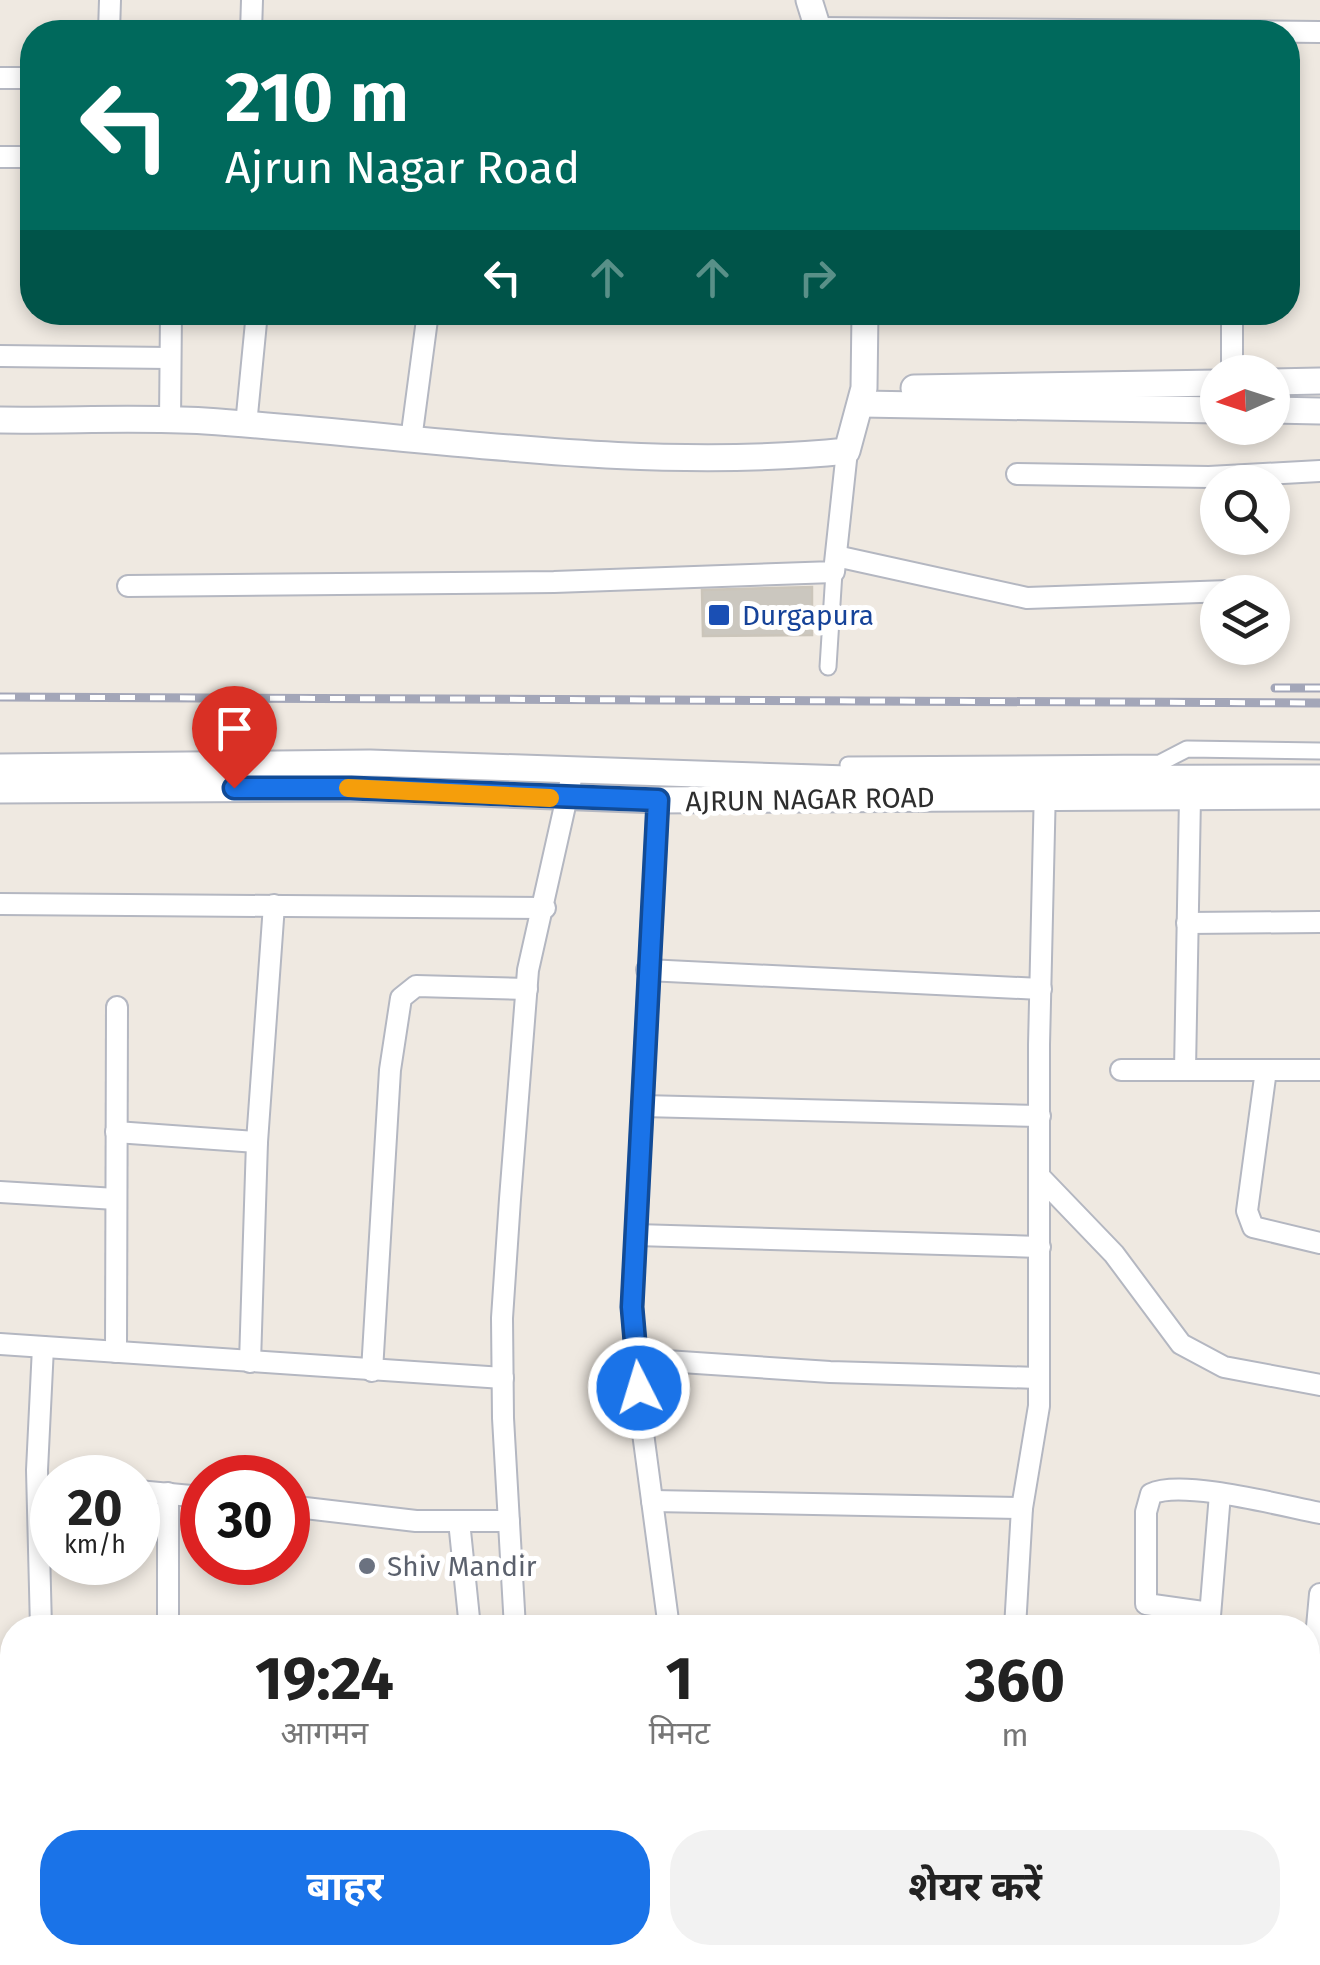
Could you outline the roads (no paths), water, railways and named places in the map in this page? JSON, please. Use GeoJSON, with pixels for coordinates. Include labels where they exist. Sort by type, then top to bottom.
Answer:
{"type":"FeatureCollection","features":[{"type":"Feature","properties":{"kind":"street"},"geometry":{"type":"LineString","coordinates":[[170,325],[170,421]]}},
{"type":"Feature","properties":{"kind":"street"},"geometry":{"type":"LineString","coordinates":[[246,425],[256,325]]}},
{"type":"Feature","properties":{"kind":"street"},"geometry":{"type":"LineString","coordinates":[[411,440],[426,325]]}},
{"type":"Feature","properties":{"kind":"street"},"geometry":{"type":"LineString","coordinates":[[828,667],[848,451],[863,396],[865,325]]}},
{"type":"Feature","properties":{"kind":"street"},"geometry":{"type":"LineString","coordinates":[[1232,325],[1232,355]]}},
{"type":"Feature","properties":{"kind":"street"},"geometry":{"type":"LineString","coordinates":[[0,356],[169,358]]}},
{"type":"Feature","properties":{"kind":"street"},"geometry":{"type":"LineString","coordinates":[[1290,382],[1320,381]]}},
{"type":"Feature","properties":{"kind":"street"},"geometry":{"type":"LineString","coordinates":[[863,396],[1200,385]]}},
{"type":"Feature","properties":{"kind":"street"},"geometry":{"type":"LineString","coordinates":[[863,396],[1200,409]]}},
{"type":"Feature","properties":{"kind":"street"},"geometry":{"type":"LineString","coordinates":[[1290,410],[1320,411]]}},
{"type":"Feature","properties":{"kind":"street"},"geometry":{"type":"LineString","coordinates":[[0,420],[170,421],[411,440],[761,460],[848,451]]}},
{"type":"Feature","properties":{"kind":"street"},"geometry":{"type":"LineString","coordinates":[[1018,474],[1209,476],[1320,471]]}},
{"type":"Feature","properties":{"kind":"street"},"geometry":{"type":"LineString","coordinates":[[128,586],[554,582],[835,564],[1027,598],[1200,592]]}},
{"type":"Feature","properties":{"kind":"street"},"geometry":{"type":"LineString","coordinates":[[848,797],[848,761],[1160,763],[1187,749],[1320,751]]}},
{"type":"Feature","properties":{"kind":"street","name":"AJRUN NAGAR ROAD"},"geometry":{"type":"LineString","coordinates":[[0,767],[370,764],[1190,797],[1320,796]]}},
{"type":"Feature","properties":{"kind":"street"},"geometry":{"type":"LineString","coordinates":[[514,1615],[503,1378],[508,1218],[527,988],[574,770]]}},
{"type":"Feature","properties":{"kind":"street","name":"AJRUN NAGAR ROAD"},"geometry":{"type":"LineString","coordinates":[[0,790],[351,788],[658,800],[848,797],[1320,778]]}},
{"type":"Feature","properties":{"kind":"street"},"geometry":{"type":"LineString","coordinates":[[1016,1615],[1022,1508],[1039,1378],[1045,789]]}},
{"type":"Feature","properties":{"kind":"street"},"geometry":{"type":"LineString","coordinates":[[1185,1070],[1190,797]]}},
{"type":"Feature","properties":{"kind":"street"},"geometry":{"type":"LineString","coordinates":[[658,800],[632,1307],[667,1615]]}},
{"type":"Feature","properties":{"kind":"street"},"geometry":{"type":"LineString","coordinates":[[0,904],[545,908]]}},
{"type":"Feature","properties":{"kind":"street"},"geometry":{"type":"LineString","coordinates":[[250,1362],[258,1142],[274,905]]}},
{"type":"Feature","properties":{"kind":"street"},"geometry":{"type":"LineString","coordinates":[[1188,922],[1320,922]]}},
{"type":"Feature","properties":{"kind":"street"},"geometry":{"type":"LineString","coordinates":[[647,970],[1041,989]]}},
{"type":"Feature","properties":{"kind":"street"},"geometry":{"type":"LineString","coordinates":[[372,1371],[390,1070],[401,998],[416,986],[527,988]]}},
{"type":"Feature","properties":{"kind":"street"},"geometry":{"type":"LineString","coordinates":[[116,1352],[117,1007]]}},
{"type":"Feature","properties":{"kind":"street"},"geometry":{"type":"LineString","coordinates":[[1122,1070],[1320,1070]]}},
{"type":"Feature","properties":{"kind":"street"},"geometry":{"type":"LineString","coordinates":[[1266,1070],[1247,1211],[1253,1227],[1320,1243]]}},
{"type":"Feature","properties":{"kind":"street"},"geometry":{"type":"LineString","coordinates":[[642,1106],[1040,1116]]}},
{"type":"Feature","properties":{"kind":"street"},"geometry":{"type":"LineString","coordinates":[[116,1132],[258,1142]]}},
{"type":"Feature","properties":{"kind":"street"},"geometry":{"type":"LineString","coordinates":[[1040,1177],[1114,1254],[1181,1344],[1224,1367],[1320,1385]]}},
{"type":"Feature","properties":{"kind":"street"},"geometry":{"type":"LineString","coordinates":[[0,1192],[116,1199]]}},
{"type":"Feature","properties":{"kind":"street"},"geometry":{"type":"LineString","coordinates":[[636,1235],[1040,1247]]}},
{"type":"Feature","properties":{"kind":"street"},"geometry":{"type":"LineString","coordinates":[[0,1344],[503,1378]]}},
{"type":"Feature","properties":{"kind":"street"},"geometry":{"type":"LineString","coordinates":[[44,1346],[45,1455]]}},
{"type":"Feature","properties":{"kind":"street"},"geometry":{"type":"LineString","coordinates":[[636,1360],[830,1372],[1039,1378]]}},
{"type":"Feature","properties":{"kind":"street"},"geometry":{"type":"LineString","coordinates":[[1189,1615],[1146,1604],[1146,1512],[1151,1494],[1162,1490],[1220,1494],[1320,1512]]}},
{"type":"Feature","properties":{"kind":"street"},"geometry":{"type":"LineString","coordinates":[[160,1492],[180,1494]]}},
{"type":"Feature","properties":{"kind":"street"},"geometry":{"type":"LineString","coordinates":[[168,1493],[168,1615]]}},
{"type":"Feature","properties":{"kind":"street"},"geometry":{"type":"LineString","coordinates":[[1209,1615],[1220,1494]]}},
{"type":"Feature","properties":{"kind":"street"},"geometry":{"type":"LineString","coordinates":[[652,1501],[1022,1508]]}},
{"type":"Feature","properties":{"kind":"street"},"geometry":{"type":"LineString","coordinates":[[310,1508],[459,1521],[509,1521]]}},
{"type":"Feature","properties":{"kind":"street"},"geometry":{"type":"LineString","coordinates":[[459,1521],[469,1615]]}},
{"type":"Feature","properties":{"kind":"street"},"geometry":{"type":"LineString","coordinates":[[41,1615],[42,1585]]}},
{"type":"Feature","properties":{"kind":"railway"},"geometry":{"type":"LineString","coordinates":[[1275,688],[1320,688]]}},
{"type":"Feature","properties":{"kind":"railway"},"geometry":{"type":"LineString","coordinates":[[0,697],[1320,703]]}},
{"type":"Feature","properties":{"kind":"place","name":"Durgapura"},"geometry":{"type":"Point","coordinates":[719,615]}},
{"type":"Feature","properties":{"kind":"place","name":"Shiv Mandir"},"geometry":{"type":"Point","coordinates":[367,1566]}}]}
